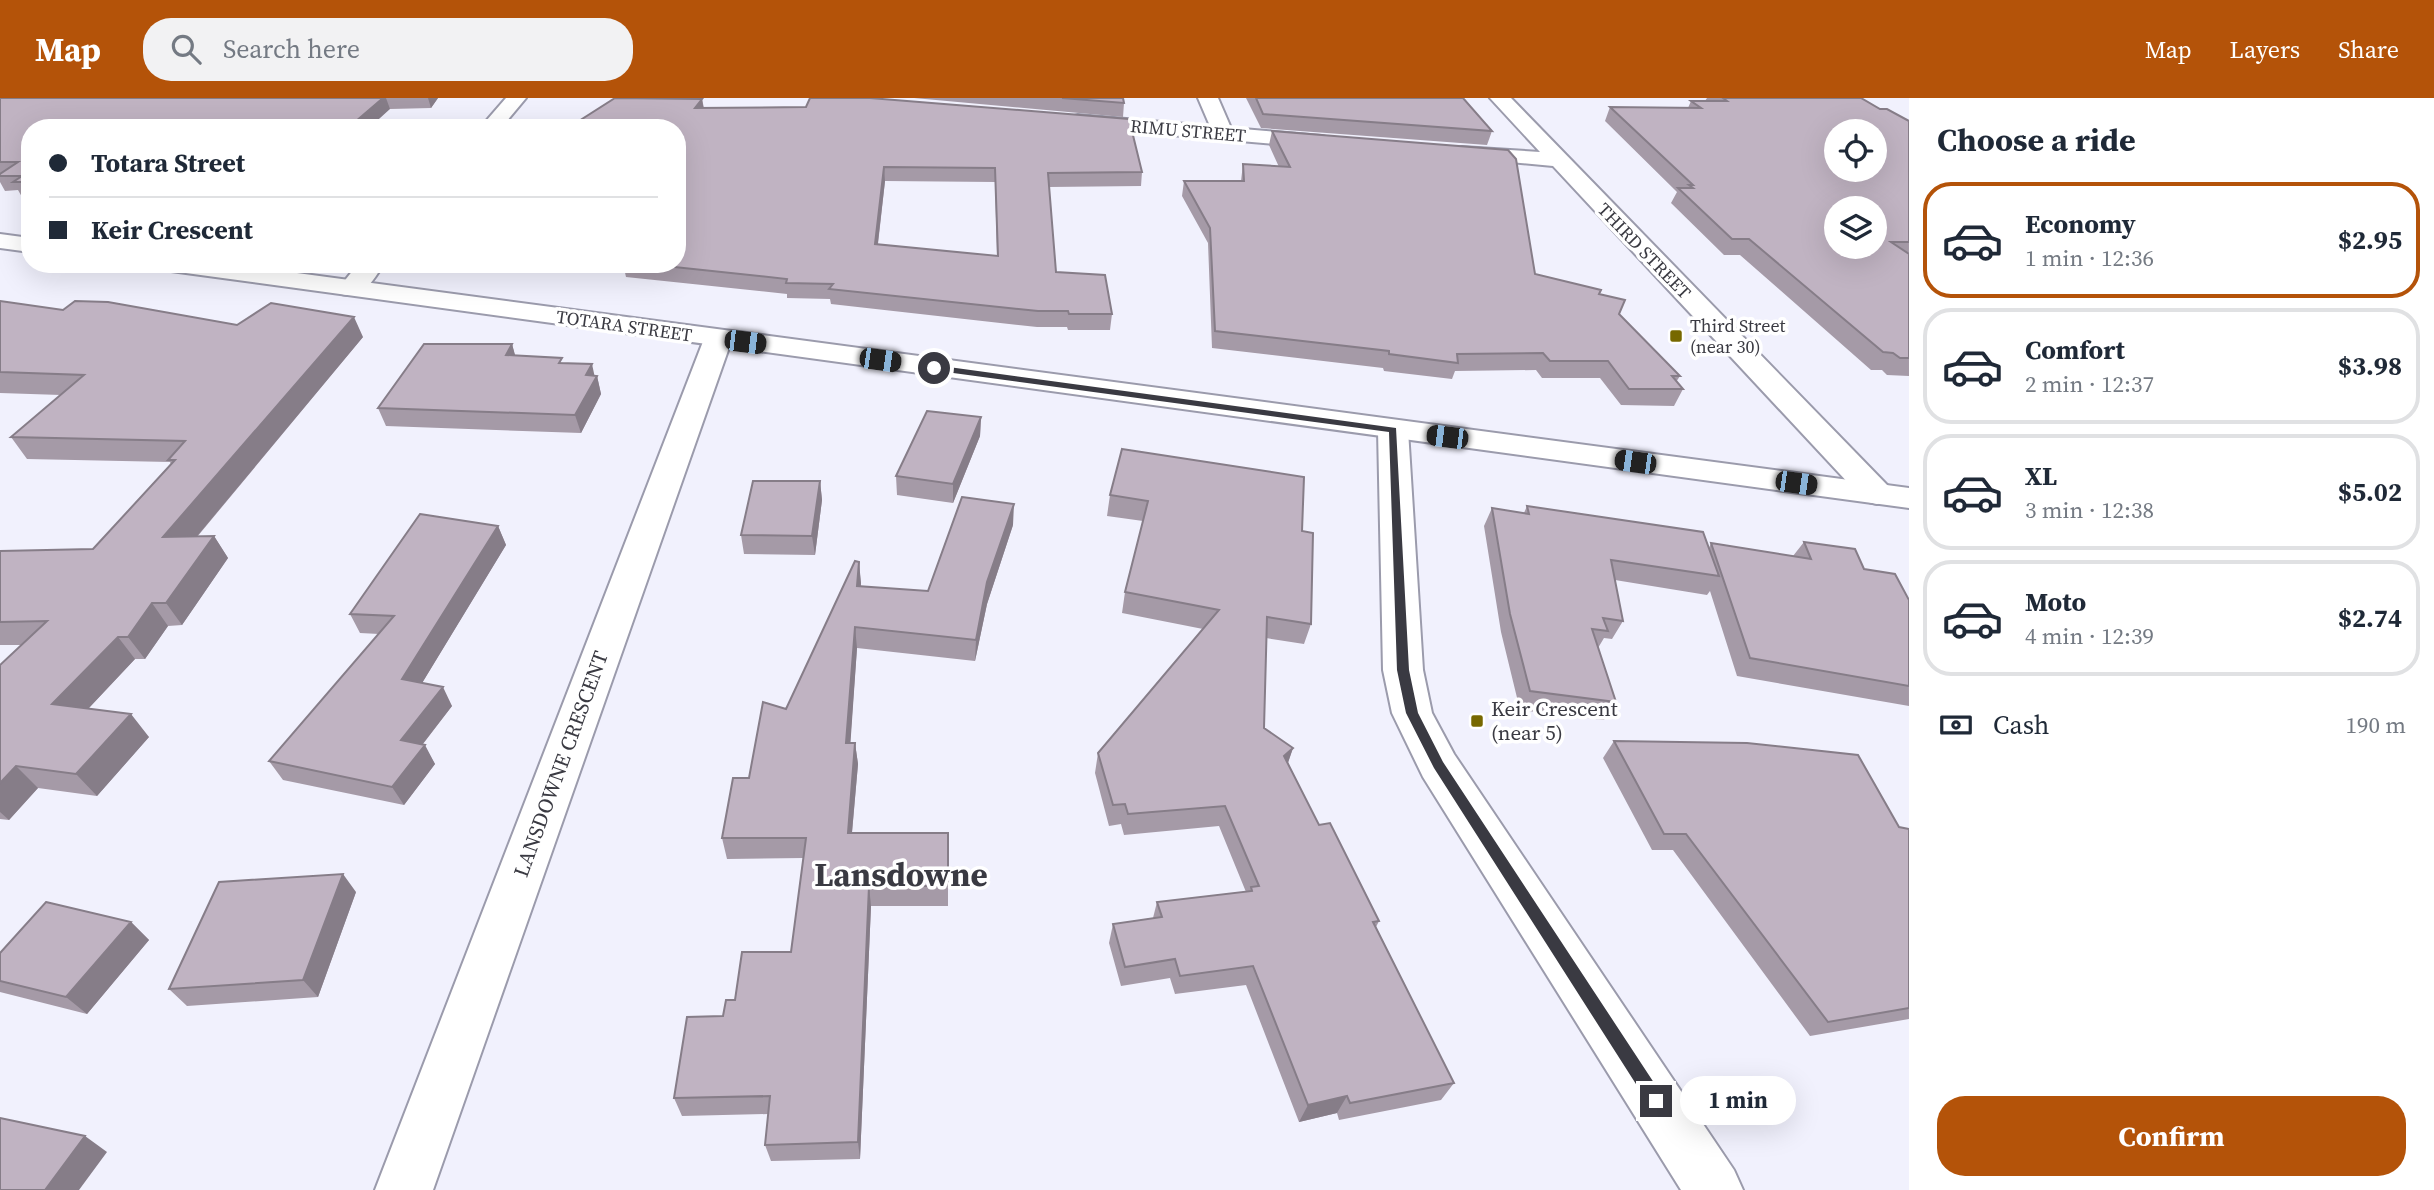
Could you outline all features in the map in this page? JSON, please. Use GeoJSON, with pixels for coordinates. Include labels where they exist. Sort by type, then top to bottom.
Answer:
{"type":"FeatureCollection","features":[{"type":"Feature","properties":{"kind":"street"},"geometry":{"type":"LineString","coordinates":[[498,119],[516,98]]}},
{"type":"Feature","properties":{"kind":"street"},"geometry":{"type":"LineString","coordinates":[[1208,98],[1223,134]]}},
{"type":"Feature","properties":{"kind":"street","name":"THIRD STREET"},"geometry":{"type":"LineString","coordinates":[[1500,98],[1558,160],[1893,496]]}},
{"type":"Feature","properties":{"kind":"street","name":"RIMU STREET"},"geometry":{"type":"LineString","coordinates":[[1062,120],[1344,144]]}},
{"type":"Feature","properties":{"kind":"street"},"geometry":{"type":"LineString","coordinates":[[1438,151],[1558,160]]}},
{"type":"Feature","properties":{"kind":"street"},"geometry":{"type":"LineString","coordinates":[[0,241],[21,244]]}},
{"type":"Feature","properties":{"kind":"street","name":"TOTARA STREET"},"geometry":{"type":"LineString","coordinates":[[236,273],[1893,496]]}},
{"type":"Feature","properties":{"kind":"street"},"geometry":{"type":"LineString","coordinates":[[351,289],[364,273]]}},
{"type":"Feature","properties":{"kind":"street","name":"LANSDOWNE CRESCENT"},"geometry":{"type":"LineString","coordinates":[[404,1190],[718,339]]}},
{"type":"Feature","properties":{"kind":"street"},"geometry":{"type":"LineString","coordinates":[[1393,430],[1403,670],[1412,713],[1438,765],[1714,1190]]}},
{"type":"Feature","properties":{"kind":"building"},"geometry":{"type":"Polygon","coordinates":[[[0,98],[383,98],[358,119],[21,119],[21,176],[0,176],[18,162],[0,162],[0,98]]]}},
{"type":"Feature","properties":{"kind":"building"},"geometry":{"type":"Polygon","coordinates":[[[615,98],[702,99],[695,108],[806,107],[810,98],[870,98],[1129,119],[1142,172],[1048,173],[1056,272],[1105,275],[1112,314],[1069,314],[1068,311],[1038,311],[829,289],[833,284],[786,283],[787,279],[686,268],[686,119],[582,119],[615,98]],[[884,167],[875,244],[998,256],[995,168],[884,167]]]}},
{"type":"Feature","properties":{"kind":"building"},"geometry":{"type":"Polygon","coordinates":[[[1062,98],[1123,98],[1124,103],[1062,98]]]}},
{"type":"Feature","properties":{"kind":"building"},"geometry":{"type":"Polygon","coordinates":[[[1256,98],[1463,98],[1492,131],[1263,114],[1256,98]]]}},
{"type":"Feature","properties":{"kind":"building"},"geometry":{"type":"Polygon","coordinates":[[[1723,98],[1861,98],[1909,121],[1909,242],[1891,242],[1909,254],[1909,358],[1883,352],[1749,239],[1732,239],[1678,188],[1693,188],[1689,185],[1693,185],[1610,107],[1701,108],[1691,101],[1727,101],[1723,98]]]}},
{"type":"Feature","properties":{"kind":"building"},"geometry":{"type":"Polygon","coordinates":[[[1272,131],[1508,150],[1516,159],[1535,274],[1601,290],[1599,294],[1625,300],[1619,314],[1680,376],[1672,376],[1683,389],[1629,389],[1608,361],[1550,361],[1543,353],[1457,354],[1458,363],[1389,354],[1389,351],[1215,331],[1210,228],[1184,181],[1244,181],[1243,164],[1290,167],[1272,131]]]}},
{"type":"Feature","properties":{"kind":"building"},"geometry":{"type":"Polygon","coordinates":[[[0,301],[63,310],[75,301],[108,302],[237,325],[271,303],[354,317],[163,537],[214,536],[166,603],[152,603],[128,637],[118,637],[52,704],[131,714],[76,774],[16,766],[0,783],[0,665],[47,621],[0,622],[0,551],[93,549],[175,460],[168,460],[185,441],[11,437],[84,375],[0,372],[0,301]]]}},
{"type":"Feature","properties":{"kind":"building"},"geometry":{"type":"Polygon","coordinates":[[[424,344],[512,344],[506,355],[562,358],[559,363],[592,364],[586,375],[597,376],[575,415],[378,408],[424,344]]]}},
{"type":"Feature","properties":{"kind":"building"},"geometry":{"type":"Polygon","coordinates":[[[927,411],[981,417],[953,484],[896,476],[927,411]]]}},
{"type":"Feature","properties":{"kind":"building"},"geometry":{"type":"Polygon","coordinates":[[[1122,449],[1304,477],[1302,531],[1313,533],[1311,624],[1267,617],[1264,728],[1293,748],[1284,756],[1319,825],[1330,823],[1379,921],[1373,922],[1454,1083],[1350,1103],[1347,1096],[1308,1105],[1253,966],[1180,976],[1175,959],[1125,967],[1113,924],[1162,917],[1157,902],[1252,891],[1251,887],[1259,886],[1225,806],[1128,814],[1125,804],[1113,805],[1098,753],[1219,610],[1125,592],[1148,501],[1110,495],[1122,449]]]}},
{"type":"Feature","properties":{"kind":"building"},"geometry":{"type":"Polygon","coordinates":[[[753,481],[820,481],[812,536],[741,535],[753,481]]]}},
{"type":"Feature","properties":{"kind":"building"},"geometry":{"type":"Polygon","coordinates":[[[962,497],[1014,504],[987,582],[976,640],[855,627],[846,743],[855,743],[848,833],[948,833],[948,886],[869,886],[858,1142],[765,1145],[770,1096],[674,1098],[687,1017],[723,1016],[726,1000],[735,1000],[742,952],[791,952],[806,838],[722,838],[733,778],[749,778],[763,702],[786,709],[855,561],[859,562],[857,586],[928,591],[962,497]]]}},
{"type":"Feature","properties":{"kind":"building"},"geometry":{"type":"Polygon","coordinates":[[[1527,506],[1703,532],[1719,576],[1611,560],[1623,621],[1603,618],[1608,631],[1592,629],[1616,702],[1530,691],[1510,614],[1492,508],[1529,514],[1527,506]]]}},
{"type":"Feature","properties":{"kind":"building"},"geometry":{"type":"Polygon","coordinates":[[[420,514],[498,526],[402,679],[443,687],[401,740],[425,745],[392,787],[269,761],[394,616],[350,614],[420,514]]]}},
{"type":"Feature","properties":{"kind":"building"},"geometry":{"type":"Polygon","coordinates":[[[1804,542],[1855,549],[1864,569],[1895,574],[1909,600],[1909,686],[1750,658],[1711,543],[1811,559],[1804,542]]]}},
{"type":"Feature","properties":{"kind":"building"},"geometry":{"type":"Polygon","coordinates":[[[1614,741],[1747,743],[1858,755],[1899,827],[1909,829],[1909,1008],[1828,1022],[1686,834],[1664,834],[1614,741]]]}},
{"type":"Feature","properties":{"kind":"building"},"geometry":{"type":"Polygon","coordinates":[[[343,874],[303,980],[169,989],[219,882],[343,874]]]}},
{"type":"Feature","properties":{"kind":"building"},"geometry":{"type":"Polygon","coordinates":[[[46,902],[131,922],[66,997],[0,981],[0,953],[46,902]]]}},
{"type":"Feature","properties":{"kind":"building"},"geometry":{"type":"Polygon","coordinates":[[[0,1118],[85,1136],[45,1190],[0,1190],[0,1118]]]}},
{"type":"Feature","properties":{"kind":"place","name":"Third Street (near 30)"},"geometry":{"type":"Point","coordinates":[1676,336]}},
{"type":"Feature","properties":{"kind":"place","name":"Keir Crescent (near 5)"},"geometry":{"type":"Point","coordinates":[1477,721]}},
{"type":"Feature","properties":{"kind":"district","name":"Lansdowne"},"geometry":{"type":"Point","coordinates":[901,874]}},
{"type":"Feature","properties":{"kind":"route"},"geometry":{"type":"LineString","coordinates":[[934,368],[1393,430],[1403,670],[1412,713],[1438,765],[1656,1101]]}}]}
